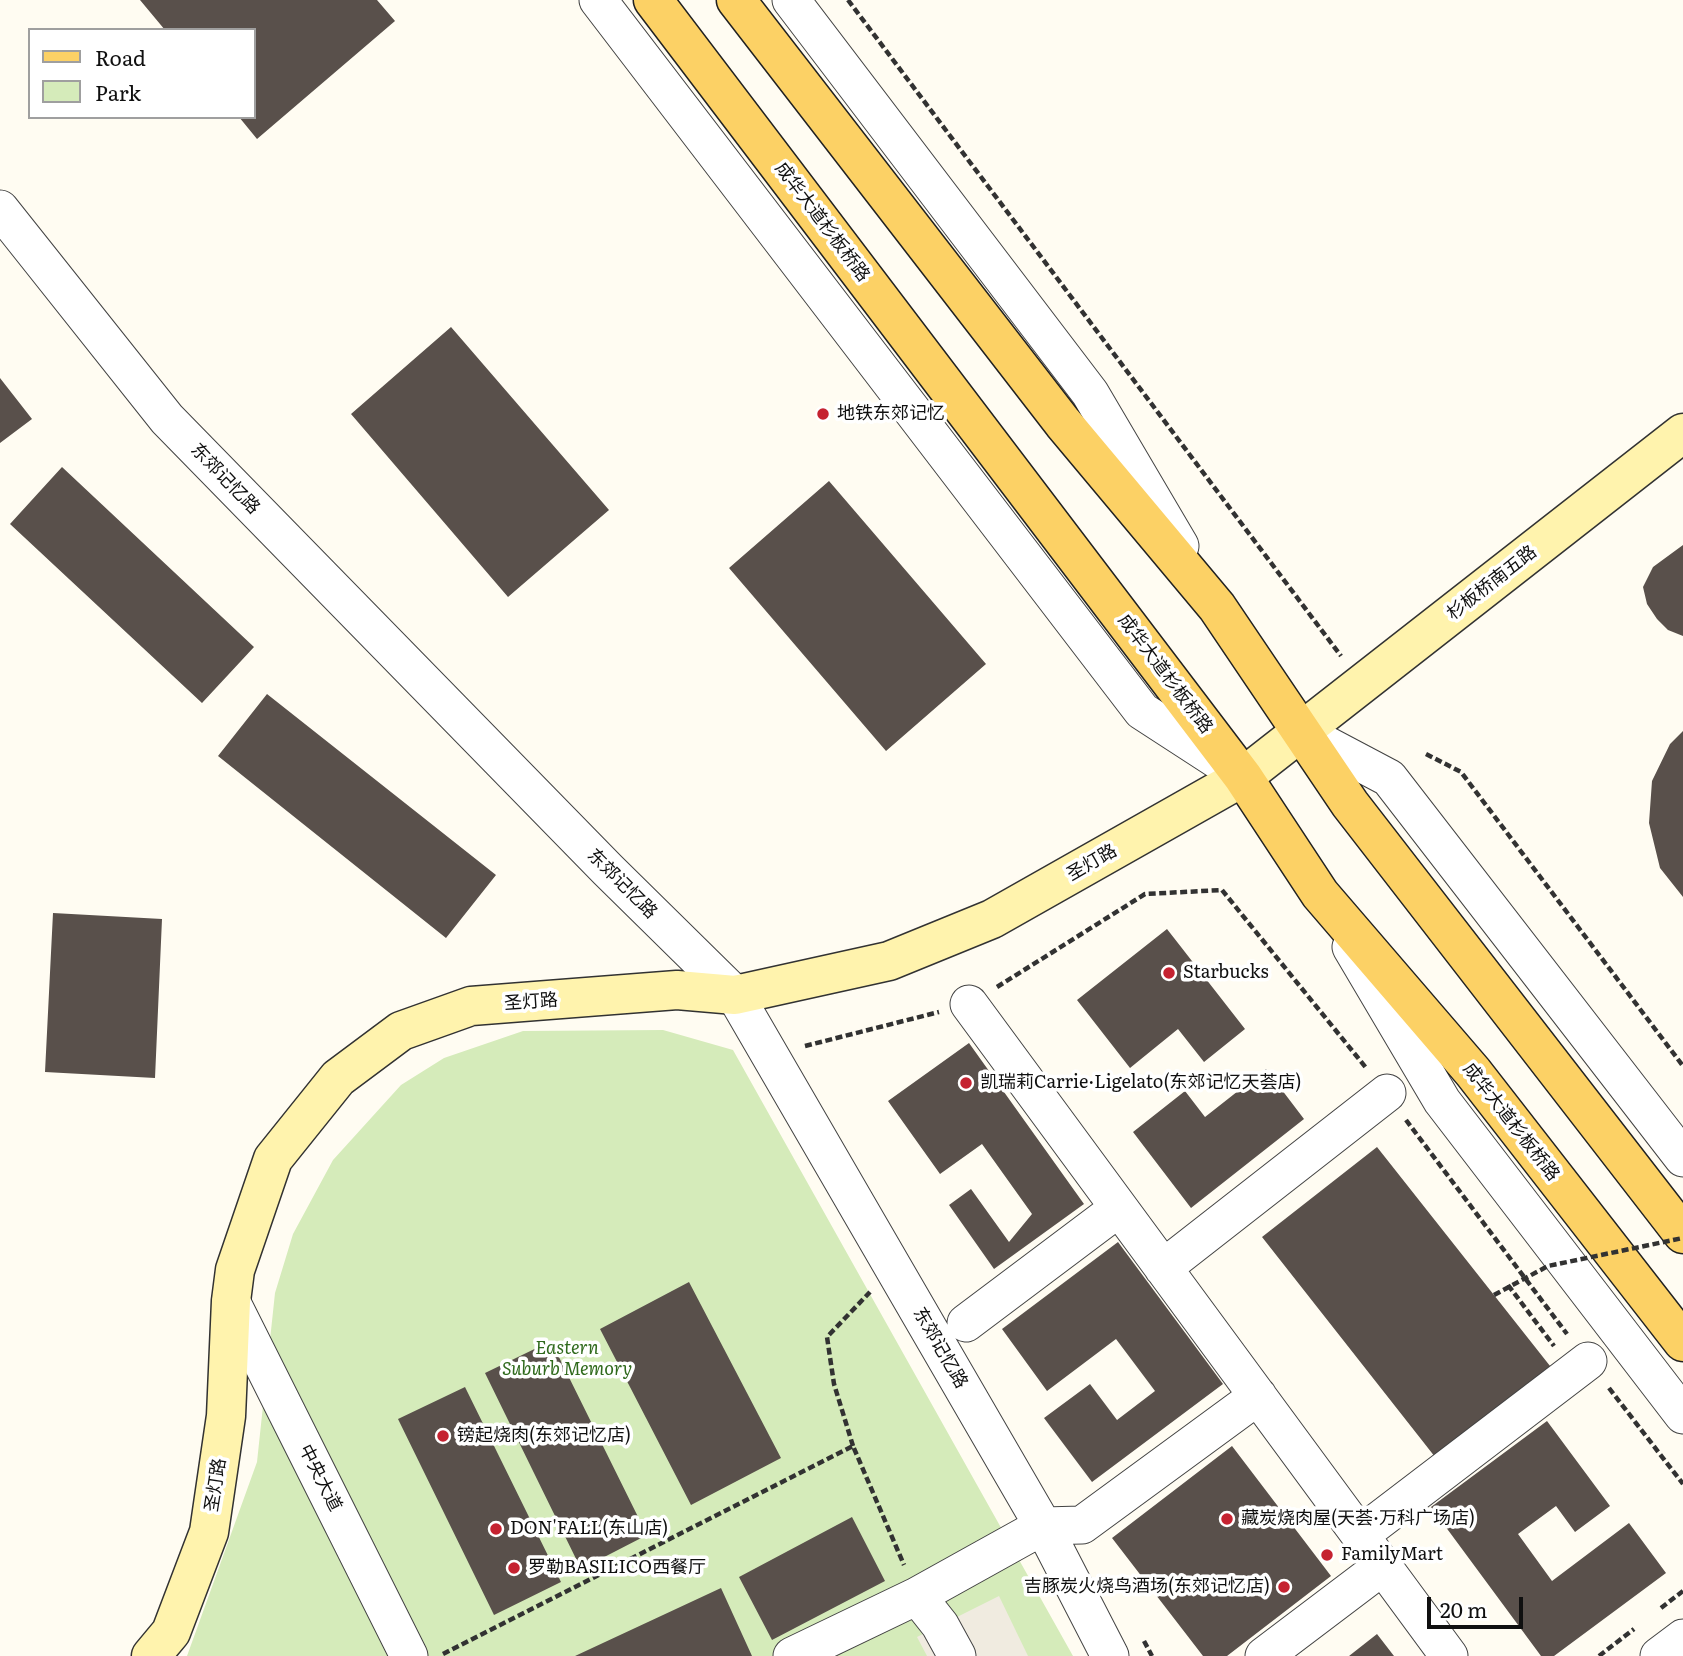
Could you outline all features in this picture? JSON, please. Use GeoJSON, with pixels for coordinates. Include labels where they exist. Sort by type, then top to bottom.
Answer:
{"type":"FeatureCollection","features":[{"type":"Feature","properties":{"kind":"main road","name":"成华大道杉板桥路"},"geometry":{"type":"LineString","coordinates":[[653,0],[1243,776],[1320,894],[1473,1072],[1683,1342]]}},
{"type":"Feature","properties":{"kind":"main road"},"geometry":{"type":"LineString","coordinates":[[736,0],[1063,423],[1217,607],[1350,804],[1683,1236]]}},
{"type":"Feature","properties":{"kind":"street"},"geometry":{"type":"LineString","coordinates":[[598,0],[1142,711],[1243,776]]}},
{"type":"Feature","properties":{"kind":"street"},"geometry":{"type":"LineString","coordinates":[[791,0],[1090,393],[1217,607]]}},
{"type":"Feature","properties":{"kind":"street","name":"东郊记忆路"},"geometry":{"type":"LineString","coordinates":[[0,209],[167,419],[608,870],[735,995],[1043,1526],[1110,1656]]}},
{"type":"Feature","properties":{"kind":"street","name":"杉板桥南五路"},"geometry":{"type":"LineString","coordinates":[[1302,732],[1683,433]]}},
{"type":"Feature","properties":{"kind":"street"},"geometry":{"type":"LineString","coordinates":[[1302,732],[1389,778],[1683,1158]]}},
{"type":"Feature","properties":{"kind":"street","name":"圣灯路"},"geometry":{"type":"LineString","coordinates":[[168,1648],[209,1532],[226,1416],[235,1270],[273,1159],[338,1078],[401,1031],[471,1006],[677,990],[735,995],[889,961],[992,919],[1243,776],[1302,732]]}},
{"type":"Feature","properties":{"kind":"street"},"geometry":{"type":"LineString","coordinates":[[1320,894],[1442,1101],[1683,1415]]}},
{"type":"Feature","properties":{"kind":"street"},"geometry":{"type":"LineString","coordinates":[[970,1004],[1449,1656]]}},
{"type":"Feature","properties":{"kind":"street"},"geometry":{"type":"LineString","coordinates":[[1163,1268],[1387,1093]]}},
{"type":"Feature","properties":{"kind":"street"},"geometry":{"type":"LineString","coordinates":[[966,1323],[1119,1209]]}},
{"type":"Feature","properties":{"kind":"street","name":"中央大道"},"geometry":{"type":"LineString","coordinates":[[231,1301],[410,1656]]}},
{"type":"Feature","properties":{"kind":"street"},"geometry":{"type":"LineString","coordinates":[[1360,1535],[1574,1358]]}},
{"type":"Feature","properties":{"kind":"street"},"geometry":{"type":"LineString","coordinates":[[792,1656],[917,1595],[1043,1526],[1082,1525],[1258,1396]]}},
{"type":"Feature","properties":{"kind":"street"},"geometry":{"type":"LineString","coordinates":[[1264,1656],[1383,1566]]}},
{"type":"Feature","properties":{"kind":"street"},"geometry":{"type":"LineString","coordinates":[[917,1595],[940,1625],[957,1656]]}},
{"type":"Feature","properties":{"kind":"street"},"geometry":{"type":"LineString","coordinates":[[1659,1656],[1683,1638]]}},
{"type":"Feature","properties":{"kind":"path"},"geometry":{"type":"LineString","coordinates":[[848,0],[1362,685]]}},
{"type":"Feature","properties":{"kind":"path"},"geometry":{"type":"LineString","coordinates":[[1426,754],[1461,772],[1683,1066]]}},
{"type":"Feature","properties":{"kind":"path"},"geometry":{"type":"LineString","coordinates":[[809,1058],[802,1046],[970,1004],[1145,894],[1222,890],[1387,1093],[1574,1358]]}},
{"type":"Feature","properties":{"kind":"path"},"geometry":{"type":"LineString","coordinates":[[1494,1295],[1508,1285],[1548,1266],[1683,1236]]}},
{"type":"Feature","properties":{"kind":"path"},"geometry":{"type":"LineString","coordinates":[[893,1268],[827,1337],[834,1384],[853,1446],[917,1595]]}},
{"type":"Feature","properties":{"kind":"path"},"geometry":{"type":"LineString","coordinates":[[1508,1285],[1683,1484]]}},
{"type":"Feature","properties":{"kind":"path"},"geometry":{"type":"LineString","coordinates":[[439,1656],[853,1446]]}},
{"type":"Feature","properties":{"kind":"path"},"geometry":{"type":"LineString","coordinates":[[1139,1632],[1152,1656]]}},
{"type":"Feature","properties":{"kind":"green space","name":"Eastern Suburb Memory"},"geometry":{"type":"Polygon","coordinates":[[[663,1030],[733,1050],[1073,1656],[187,1656],[257,1462],[275,1293],[293,1234],[333,1160],[401,1085],[444,1058],[523,1031],[663,1030]]]}},
{"type":"Feature","properties":{"kind":"shaded area"},"geometry":{"type":"Polygon","coordinates":[[[999,1596],[1028,1656],[927,1656],[917,1637],[999,1596]]]}},
{"type":"Feature","properties":{"kind":"building"},"geometry":{"type":"Polygon","coordinates":[[[140,0],[377,0],[395,21],[257,139],[241,119],[256,119],[256,28],[163,28],[140,0]]]}},
{"type":"Feature","properties":{"kind":"building"},"geometry":{"type":"Polygon","coordinates":[[[451,327],[609,510],[508,597],[351,414],[451,327]]]}},
{"type":"Feature","properties":{"kind":"building"},"geometry":{"type":"Polygon","coordinates":[[[0,378],[32,419],[0,443],[0,378]]]}},
{"type":"Feature","properties":{"kind":"building"},"geometry":{"type":"Polygon","coordinates":[[[62,467],[254,647],[202,703],[10,524],[62,467]]]}},
{"type":"Feature","properties":{"kind":"building"},"geometry":{"type":"Polygon","coordinates":[[[829,481],[986,664],[886,751],[729,568],[829,481]]]}},
{"type":"Feature","properties":{"kind":"building"},"geometry":{"type":"Polygon","coordinates":[[[1683,545],[1683,636],[1668,630],[1657,619],[1647,604],[1643,587],[1653,567],[1683,545]]]}},
{"type":"Feature","properties":{"kind":"building"},"geometry":{"type":"Polygon","coordinates":[[[267,694],[496,875],[446,938],[218,756],[267,694]]]}},
{"type":"Feature","properties":{"kind":"building"},"geometry":{"type":"Polygon","coordinates":[[[1683,731],[1683,897],[1660,868],[1649,823],[1652,781],[1670,744],[1683,731]]]}},
{"type":"Feature","properties":{"kind":"building"},"geometry":{"type":"Polygon","coordinates":[[[53,913],[162,919],[155,1078],[45,1072],[53,913]]]}},
{"type":"Feature","properties":{"kind":"building"},"geometry":{"type":"Polygon","coordinates":[[[1167,929],[1245,1029],[1204,1062],[1178,1029],[1130,1068],[1077,1000],[1167,929]]]}},
{"type":"Feature","properties":{"kind":"building"},"geometry":{"type":"Polygon","coordinates":[[[969,1043],[1084,1204],[994,1269],[949,1205],[971,1189],[1009,1242],[1032,1214],[982,1144],[940,1174],[888,1101],[969,1043]]]}},
{"type":"Feature","properties":{"kind":"building"},"geometry":{"type":"Polygon","coordinates":[[[1266,1069],[1304,1119],[1191,1208],[1133,1132],[1185,1091],[1205,1117],[1266,1069]]]}},
{"type":"Feature","properties":{"kind":"building"},"geometry":{"type":"Polygon","coordinates":[[[1377,1147],[1554,1371],[1439,1462],[1262,1237],[1377,1147]]]}},
{"type":"Feature","properties":{"kind":"building"},"geometry":{"type":"Polygon","coordinates":[[[1118,1242],[1223,1384],[1092,1482],[1044,1418],[1090,1384],[1117,1420],[1155,1391],[1116,1339],[1047,1391],[1002,1329],[1118,1242]]]}},
{"type":"Feature","properties":{"kind":"building"},"geometry":{"type":"Polygon","coordinates":[[[689,1282],[781,1458],[691,1505],[600,1329],[689,1282]]]}},
{"type":"Feature","properties":{"kind":"building"},"geometry":{"type":"Polygon","coordinates":[[[551,1341],[647,1535],[581,1569],[485,1373],[551,1341]]]}},
{"type":"Feature","properties":{"kind":"building"},"geometry":{"type":"Polygon","coordinates":[[[465,1387],[561,1582],[494,1615],[398,1419],[465,1387]]]}},
{"type":"Feature","properties":{"kind":"building"},"geometry":{"type":"Polygon","coordinates":[[[1547,1421],[1610,1506],[1575,1532],[1556,1506],[1518,1534],[1552,1581],[1629,1523],[1666,1573],[1554,1656],[1541,1656],[1431,1507],[1547,1421]]]}},
{"type":"Feature","properties":{"kind":"building"},"geometry":{"type":"Polygon","coordinates":[[[1232,1446],[1331,1576],[1227,1656],[1203,1656],[1112,1538],[1232,1446]]]}},
{"type":"Feature","properties":{"kind":"building"},"geometry":{"type":"Polygon","coordinates":[[[852,1517],[885,1581],[772,1640],[739,1577],[852,1517]]]}},
{"type":"Feature","properties":{"kind":"building"},"geometry":{"type":"Polygon","coordinates":[[[721,1588],[752,1656],[575,1656],[721,1588]]]}},
{"type":"Feature","properties":{"kind":"building"},"geometry":{"type":"Polygon","coordinates":[[[1377,1634],[1394,1656],[1349,1656],[1377,1634]]]}},
{"type":"Feature","properties":{"kind":"place","name":"地铁东郊记忆"},"geometry":{"type":"Point","coordinates":[823,414]}},
{"type":"Feature","properties":{"kind":"place","name":"Starbucks"},"geometry":{"type":"Point","coordinates":[1169,973]}},
{"type":"Feature","properties":{"kind":"place","name":"凯瑞莉Carrie·Ligelato(东郊记忆天荟店)"},"geometry":{"type":"Point","coordinates":[966,1083]}},
{"type":"Feature","properties":{"kind":"place","name":"镑起烧肉(东郊记忆店)"},"geometry":{"type":"Point","coordinates":[443,1436]}},
{"type":"Feature","properties":{"kind":"place","name":"藏炭烧肉屋(天荟·万科广场店)"},"geometry":{"type":"Point","coordinates":[1227,1519]}},
{"type":"Feature","properties":{"kind":"place","name":"DON'FALL(东山店)"},"geometry":{"type":"Point","coordinates":[496,1529]}},
{"type":"Feature","properties":{"kind":"place","name":"FamilyMart"},"geometry":{"type":"Point","coordinates":[1327,1555]}},
{"type":"Feature","properties":{"kind":"place","name":"罗勒BASILICO西餐厅"},"geometry":{"type":"Point","coordinates":[514,1568]}},
{"type":"Feature","properties":{"kind":"place","name":"吉豚炭火烧鸟酒场(东郊记忆店)"},"geometry":{"type":"Point","coordinates":[1284,1587]}}]}
